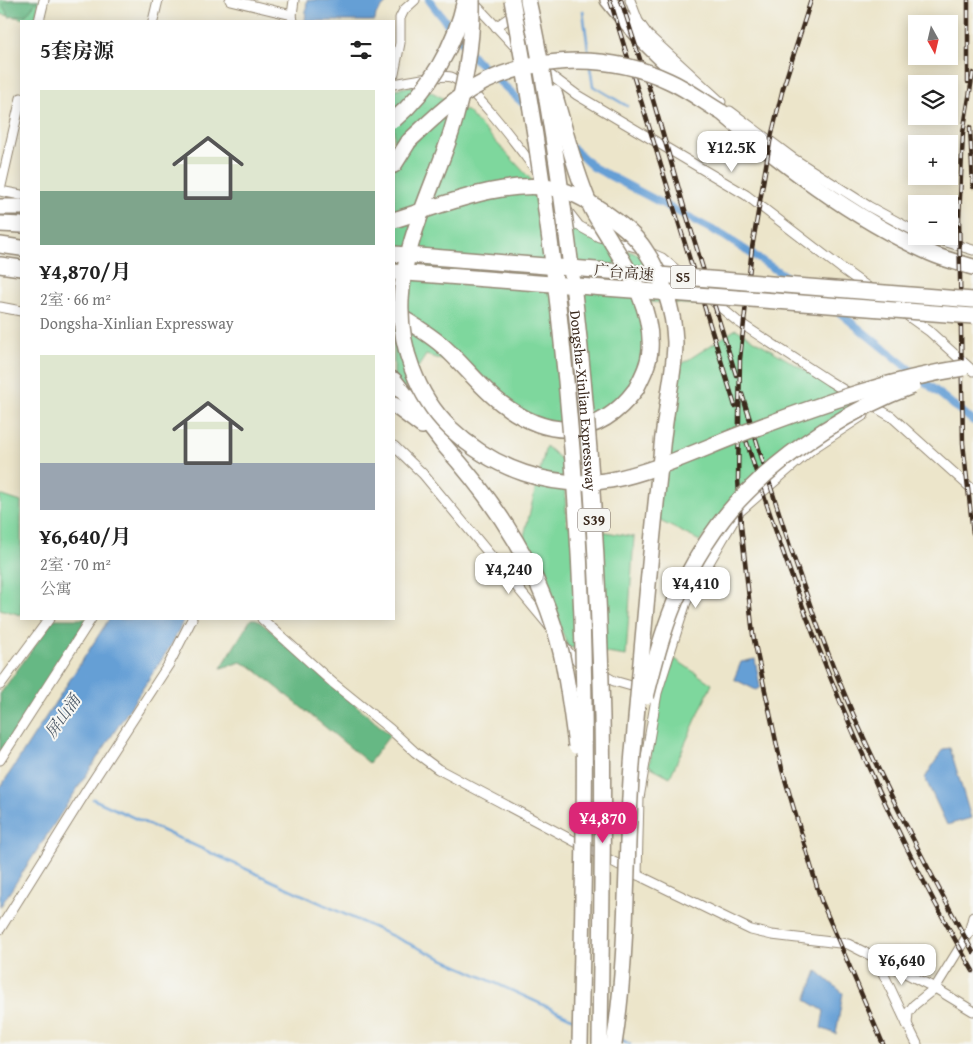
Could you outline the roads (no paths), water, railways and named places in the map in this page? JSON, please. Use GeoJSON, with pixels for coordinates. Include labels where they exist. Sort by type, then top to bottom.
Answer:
{"type":"FeatureCollection","features":[{"type":"Feature","properties":{"kind":"highway"},"geometry":{"type":"LineString","coordinates":[[395,119],[415,99],[438,67],[458,27],[465,0]]}},
{"type":"Feature","properties":{"kind":"highway"},"geometry":{"type":"LineString","coordinates":[[472,0],[470,43],[462,89],[451,133],[410,248],[404,273],[401,302],[406,348],[418,382],[440,417],[468,443],[493,460],[510,469],[530,476],[568,482],[607,480],[643,471],[759,427],[888,384],[924,375],[970,369]]}},
{"type":"Feature","properties":{"kind":"highway","name":"Dongsha-Xinlian Expressway"},"geometry":{"type":"LineString","coordinates":[[512,0],[551,240],[575,485],[582,616],[585,813],[580,1044]]}},
{"type":"Feature","properties":{"kind":"highway","name":"Dongsha-Xinlian Expressway"},"geometry":{"type":"LineString","coordinates":[[528,0],[535,32],[568,244],[580,343],[593,508],[602,718],[600,1044]]}},
{"type":"Feature","properties":{"kind":"highway"},"geometry":{"type":"LineString","coordinates":[[608,0],[625,22],[666,64],[758,144],[858,216],[931,254],[973,267]]}},
{"type":"Feature","properties":{"kind":"highway"},"geometry":{"type":"LineString","coordinates":[[395,314],[414,324],[444,347],[500,402],[517,415],[554,429],[581,429],[614,414],[628,401],[636,389],[646,368],[650,350],[650,333],[645,314],[629,273],[590,206],[582,186],[535,32]]}},
{"type":"Feature","properties":{"kind":"highway"},"geometry":{"type":"LineString","coordinates":[[395,162],[409,141],[459,97],[489,80],[514,70],[570,60],[603,61],[638,69],[670,81],[721,112]]}},
{"type":"Feature","properties":{"kind":"highway"},"geometry":{"type":"LineString","coordinates":[[395,220],[486,193],[522,187],[558,189],[578,196],[608,214],[644,247],[654,266],[670,307],[675,344],[658,478],[633,744],[623,966],[614,1044]]}},
{"type":"Feature","properties":{"kind":"highway"},"geometry":{"type":"LineString","coordinates":[[0,207],[20,206]]}},
{"type":"Feature","properties":{"kind":"highway"},"geometry":{"type":"LineString","coordinates":[[0,224],[20,225]]}},
{"type":"Feature","properties":{"kind":"highway"},"geometry":{"type":"LineString","coordinates":[[0,244],[20,244]]}},
{"type":"Feature","properties":{"kind":"highway"},"geometry":{"type":"LineString","coordinates":[[0,244],[20,248]]}},
{"type":"Feature","properties":{"kind":"highway","name":"广台高速"},"geometry":{"type":"LineString","coordinates":[[395,254],[973,300]]}},
{"type":"Feature","properties":{"kind":"highway"},"geometry":{"type":"LineString","coordinates":[[0,265],[20,268]]}},
{"type":"Feature","properties":{"kind":"highway","name":"广台高速"},"geometry":{"type":"LineString","coordinates":[[395,272],[973,316]]}},
{"type":"Feature","properties":{"kind":"highway"},"geometry":{"type":"LineString","coordinates":[[633,744],[662,638],[675,602],[688,574],[713,534],[746,492],[804,446],[850,415],[887,396],[931,378],[970,369]]}},
{"type":"Feature","properties":{"kind":"highway"},"geometry":{"type":"LineString","coordinates":[[395,381],[444,445],[481,488],[503,518],[526,558],[547,606],[560,651],[569,697],[585,813]]}},
{"type":"Feature","properties":{"kind":"highway"},"geometry":{"type":"LineString","coordinates":[[395,406],[444,445]]}},
{"type":"Feature","properties":{"kind":"street"},"geometry":{"type":"LineString","coordinates":[[39,20],[44,0]]}},
{"type":"Feature","properties":{"kind":"street"},"geometry":{"type":"LineString","coordinates":[[153,20],[158,0]]}},
{"type":"Feature","properties":{"kind":"street"},"geometry":{"type":"LineString","coordinates":[[230,0],[291,19],[294,0]]}},
{"type":"Feature","properties":{"kind":"street"},"geometry":{"type":"LineString","coordinates":[[472,0],[517,50],[576,96],[746,195],[841,268],[929,331],[970,369]]}},
{"type":"Feature","properties":{"kind":"street"},"geometry":{"type":"LineString","coordinates":[[496,27],[535,0]]}},
{"type":"Feature","properties":{"kind":"street"},"geometry":{"type":"LineString","coordinates":[[630,0],[638,21],[648,35],[728,109],[802,164],[868,206],[908,228]]}},
{"type":"Feature","properties":{"kind":"street"},"geometry":{"type":"LineString","coordinates":[[395,69],[400,42],[400,18],[404,10],[414,1]]}},
{"type":"Feature","properties":{"kind":"street"},"geometry":{"type":"LineString","coordinates":[[395,84],[450,76],[466,85],[505,131],[579,226],[598,237],[639,248],[662,258],[737,321],[829,381],[892,417],[973,490]]}},
{"type":"Feature","properties":{"kind":"street"},"geometry":{"type":"LineString","coordinates":[[20,102],[0,190],[20,195]]}},
{"type":"Feature","properties":{"kind":"street"},"geometry":{"type":"LineString","coordinates":[[957,245],[973,250]]}},
{"type":"Feature","properties":{"kind":"street"},"geometry":{"type":"LineString","coordinates":[[0,307],[20,310]]}},
{"type":"Feature","properties":{"kind":"street"},"geometry":{"type":"LineString","coordinates":[[637,875],[639,798],[657,693],[686,602],[738,513],[812,449],[876,408]]}},
{"type":"Feature","properties":{"kind":"street"},"geometry":{"type":"LineString","coordinates":[[395,447],[423,474],[535,608],[573,658],[614,681],[657,693]]}},
{"type":"Feature","properties":{"kind":"street"},"geometry":{"type":"LineString","coordinates":[[0,685],[48,620]]}},
{"type":"Feature","properties":{"kind":"street"},"geometry":{"type":"LineString","coordinates":[[0,760],[90,620]]}},
{"type":"Feature","properties":{"kind":"street"},"geometry":{"type":"LineString","coordinates":[[0,929],[169,664],[191,620]]}},
{"type":"Feature","properties":{"kind":"street"},"geometry":{"type":"LineString","coordinates":[[263,620],[333,683],[438,769],[637,875],[751,930],[772,935],[848,944],[935,988],[973,1011]]}},
{"type":"Feature","properties":{"kind":"street"},"geometry":{"type":"LineString","coordinates":[[907,1024],[908,1013],[914,1005],[935,988],[970,933],[973,917]]}},
{"type":"Feature","properties":{"kind":"street"},"geometry":{"type":"LineString","coordinates":[[876,958],[917,1044]]}},
{"type":"Feature","properties":{"kind":"water"},"geometry":{"type":"Polygon","coordinates":[[[307,0],[389,0],[376,14],[375,20],[305,20],[307,0]]]}},
{"type":"Feature","properties":{"kind":"water","name":"屏山涌"},"geometry":{"type":"Polygon","coordinates":[[[108,620],[184,620],[173,642],[0,907],[0,788],[108,620]]]}},
{"type":"Feature","properties":{"kind":"water"},"geometry":{"type":"Polygon","coordinates":[[[755,659],[760,687],[756,690],[734,679],[741,662],[755,659]]]}},
{"type":"Feature","properties":{"kind":"water"},"geometry":{"type":"Polygon","coordinates":[[[950,748],[971,818],[947,825],[925,778],[943,749],[950,748]]]}},
{"type":"Feature","properties":{"kind":"water"},"geometry":{"type":"Polygon","coordinates":[[[817,971],[843,993],[836,1034],[821,1028],[824,1011],[806,1000],[817,971]]]}},
{"type":"Feature","properties":{"kind":"waterway"},"geometry":{"type":"LineString","coordinates":[[429,0],[475,59],[550,128]]}},
{"type":"Feature","properties":{"kind":"waterway"},"geometry":{"type":"LineString","coordinates":[[583,11],[589,56]]}},
{"type":"Feature","properties":{"kind":"waterway"},"geometry":{"type":"LineString","coordinates":[[590,67],[593,86],[627,106]]}},
{"type":"Feature","properties":{"kind":"waterway"},"geometry":{"type":"LineString","coordinates":[[574,149],[593,167],[724,236],[796,283]]}},
{"type":"Feature","properties":{"kind":"waterway"},"geometry":{"type":"LineString","coordinates":[[835,309],[973,421]]}},
{"type":"Feature","properties":{"kind":"waterway"},"geometry":{"type":"LineString","coordinates":[[93,799],[576,1020]]}},
{"type":"Feature","properties":{"kind":"waterway"},"geometry":{"type":"LineString","coordinates":[[620,1039],[630,1044]]}},
{"type":"Feature","properties":{"kind":"railway"},"geometry":{"type":"LineString","coordinates":[[610,0],[735,406]]}},
{"type":"Feature","properties":{"kind":"railway"},"geometry":{"type":"LineString","coordinates":[[621,0],[736,375]]}},
{"type":"Feature","properties":{"kind":"railway"},"geometry":{"type":"LineString","coordinates":[[811,0],[783,88],[770,142],[752,248],[740,359],[738,479],[741,525],[753,635],[782,769],[821,900],[883,1044]]}},
{"type":"Feature","properties":{"kind":"railway"},"geometry":{"type":"LineString","coordinates":[[968,0],[968,82]]}},
{"type":"Feature","properties":{"kind":"railway"},"geometry":{"type":"LineString","coordinates":[[973,73],[963,133],[959,218],[963,443],[973,533]]}},
{"type":"Feature","properties":{"kind":"railway"},"geometry":{"type":"LineString","coordinates":[[970,127],[973,187]]}},
{"type":"Feature","properties":{"kind":"railway"},"geometry":{"type":"LineString","coordinates":[[742,394],[809,602],[840,683],[898,810],[973,952]]}},
{"type":"Feature","properties":{"kind":"railway"},"geometry":{"type":"LineString","coordinates":[[742,427],[788,568],[842,706],[871,774],[903,840],[973,971]]}}]}
